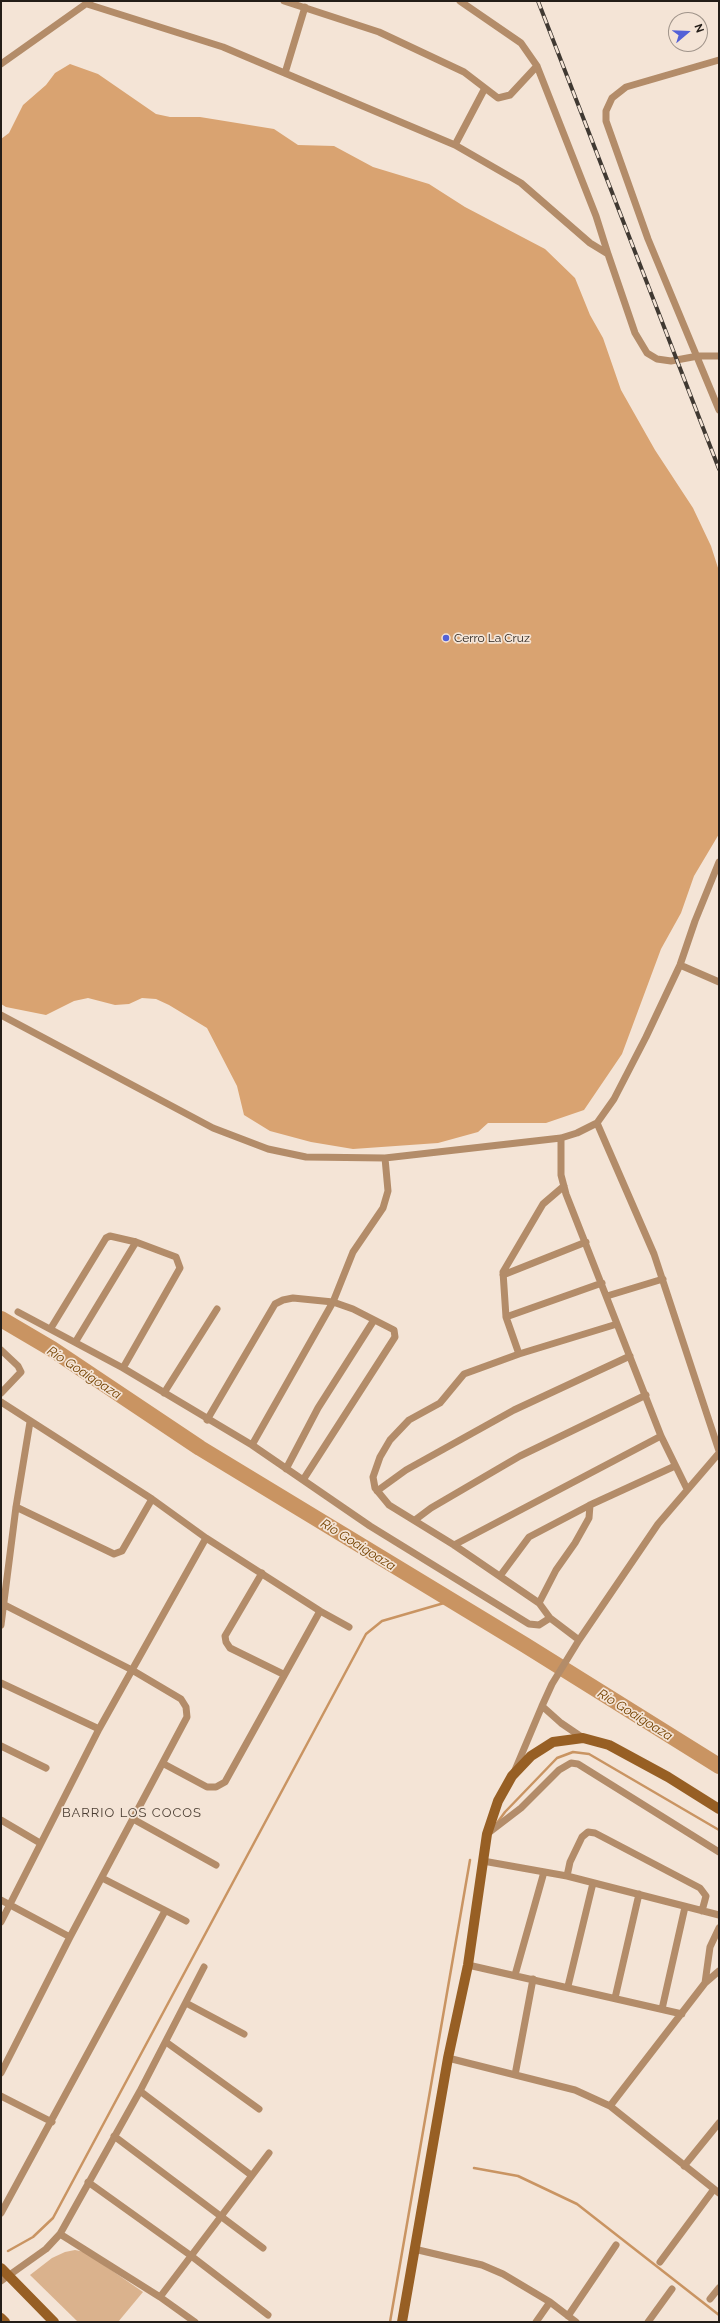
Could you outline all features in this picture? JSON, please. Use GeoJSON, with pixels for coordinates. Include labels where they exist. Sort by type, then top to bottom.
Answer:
{"type":"FeatureCollection","features":[{"type":"Feature","properties":{"kind":"main road"},"geometry":{"type":"LineString","coordinates":[[402,2322],[448,2058],[468,1965],[487,1834],[498,1802],[512,1776],[531,1756],[553,1742],[582,1738],[609,1745],[668,1777],[719,1809]]}},
{"type":"Feature","properties":{"kind":"main road"},"geometry":{"type":"LineString","coordinates":[[1,2268],[5,2278],[54,2322]]}},
{"type":"Feature","properties":{"kind":"main road"},"geometry":{"type":"LineString","coordinates":[[1,2318],[5,2322]]}},
{"type":"Feature","properties":{"kind":"street"},"geometry":{"type":"LineString","coordinates":[[284,1],[305,6],[379,32],[464,72],[498,98],[505,98],[510,95],[537,66]]}},
{"type":"Feature","properties":{"kind":"street"},"geometry":{"type":"LineString","coordinates":[[460,1],[521,42],[537,66],[596,216],[635,333],[647,353],[657,359],[671,361],[698,356],[719,356]]}},
{"type":"Feature","properties":{"kind":"street"},"geometry":{"type":"LineString","coordinates":[[1,64],[89,2],[223,47],[456,145],[521,183],[590,243],[608,254]]}},
{"type":"Feature","properties":{"kind":"street"},"geometry":{"type":"LineString","coordinates":[[285,73],[305,6]]}},
{"type":"Feature","properties":{"kind":"street"},"geometry":{"type":"LineString","coordinates":[[719,60],[626,87],[612,98],[606,111],[606,121],[648,238],[719,410]]}},
{"type":"Feature","properties":{"kind":"street"},"geometry":{"type":"LineString","coordinates":[[456,145],[485,88]]}},
{"type":"Feature","properties":{"kind":"street"},"geometry":{"type":"LineString","coordinates":[[1,1015],[220,1131],[268,1149],[306,1157],[385,1158],[561,1138],[597,1124],[614,1099],[646,1037],[680,965],[695,921],[719,862]]}},
{"type":"Feature","properties":{"kind":"street"},"geometry":{"type":"LineString","coordinates":[[680,965],[719,982]]}},
{"type":"Feature","properties":{"kind":"street"},"geometry":{"type":"LineString","coordinates":[[512,1776],[552,1684],[564,1663],[658,1524],[719,1452],[654,1254],[597,1124]]}},
{"type":"Feature","properties":{"kind":"street"},"geometry":{"type":"LineString","coordinates":[[561,1138],[561,1175],[564,1186],[662,1436],[687,1489]]}},
{"type":"Feature","properties":{"kind":"street"},"geometry":{"type":"LineString","coordinates":[[252,1445],[333,1302],[353,1252],[383,1208],[388,1191],[385,1158]]}},
{"type":"Feature","properties":{"kind":"street"},"geometry":{"type":"LineString","coordinates":[[519,1354],[506,1317],[503,1275],[543,1204],[564,1186]]}},
{"type":"Feature","properties":{"kind":"street"},"geometry":{"type":"LineString","coordinates":[[51,1328],[106,1238],[114,1236],[136,1242],[176,1257],[180,1268],[123,1368]]}},
{"type":"Feature","properties":{"kind":"street"},"geometry":{"type":"LineString","coordinates":[[76,1341],[136,1242]]}},
{"type":"Feature","properties":{"kind":"street"},"geometry":{"type":"LineString","coordinates":[[503,1275],[586,1242]]}},
{"type":"Feature","properties":{"kind":"street"},"geometry":{"type":"LineString","coordinates":[[607,1296],[662,1279]]}},
{"type":"Feature","properties":{"kind":"street"},"geometry":{"type":"LineString","coordinates":[[506,1317],[602,1283]]}},
{"type":"Feature","properties":{"kind":"street"},"geometry":{"type":"LineString","coordinates":[[207,1420],[275,1304],[293,1298],[333,1302],[394,1330],[395,1337],[304,1480]]}},
{"type":"Feature","properties":{"kind":"street"},"geometry":{"type":"LineString","coordinates":[[164,1393],[217,1309]]}},
{"type":"Feature","properties":{"kind":"street"},"geometry":{"type":"LineString","coordinates":[[18,1312],[76,1341],[207,1420],[252,1445],[370,1526],[528,1624],[539,1625],[550,1618]]}},
{"type":"Feature","properties":{"kind":"street"},"geometry":{"type":"LineString","coordinates":[[286,1469],[318,1408],[374,1320]]}},
{"type":"Feature","properties":{"kind":"street"},"geometry":{"type":"LineString","coordinates":[[580,1640],[550,1618],[539,1604],[500,1576],[415,1520],[389,1505],[377,1491],[373,1477],[380,1457],[390,1440],[409,1420],[437,1405],[464,1374],[519,1354],[617,1324]]}},
{"type":"Feature","properties":{"kind":"street"},"geometry":{"type":"LineString","coordinates":[[1,1350],[18,1366],[21,1372],[1,1393]]}},
{"type":"Feature","properties":{"kind":"street"},"geometry":{"type":"LineString","coordinates":[[377,1491],[406,1470],[508,1414],[630,1356]]}},
{"type":"Feature","properties":{"kind":"street"},"geometry":{"type":"LineString","coordinates":[[415,1520],[431,1508],[520,1456],[646,1395]]}},
{"type":"Feature","properties":{"kind":"street"},"geometry":{"type":"LineString","coordinates":[[1,1402],[152,1499],[206,1538],[349,1627]]}},
{"type":"Feature","properties":{"kind":"street"},"geometry":{"type":"LineString","coordinates":[[1,1625],[2,1603],[30,1422]]}},
{"type":"Feature","properties":{"kind":"street"},"geometry":{"type":"LineString","coordinates":[[454,1545],[662,1436]]}},
{"type":"Feature","properties":{"kind":"street"},"geometry":{"type":"LineString","coordinates":[[500,1576],[529,1537],[590,1505],[675,1466]]}},
{"type":"Feature","properties":{"kind":"street"},"geometry":{"type":"LineString","coordinates":[[16,1507],[114,1554],[122,1551],[152,1499]]}},
{"type":"Feature","properties":{"kind":"street"},"geometry":{"type":"LineString","coordinates":[[539,1604],[556,1570],[575,1543],[589,1518],[590,1505]]}},
{"type":"Feature","properties":{"kind":"street"},"geometry":{"type":"LineString","coordinates":[[1,1922],[99,1729],[206,1538]]}},
{"type":"Feature","properties":{"kind":"street"},"geometry":{"type":"LineString","coordinates":[[262,1573],[225,1636],[226,1642],[230,1648],[283,1674]]}},
{"type":"Feature","properties":{"kind":"street"},"geometry":{"type":"LineString","coordinates":[[1,2073],[70,1937],[164,1764],[187,1717],[186,1707],[181,1699],[132,1670],[2,1603]]}},
{"type":"Feature","properties":{"kind":"street"},"geometry":{"type":"LineString","coordinates":[[164,1764],[207,1787],[216,1787],[225,1782],[283,1674],[320,1610]]}},
{"type":"Feature","properties":{"kind":"street"},"geometry":{"type":"LineString","coordinates":[[1,1683],[99,1729]]}},
{"type":"Feature","properties":{"kind":"street"},"geometry":{"type":"LineString","coordinates":[[542,1706],[561,1723],[582,1738]]}},
{"type":"Feature","properties":{"kind":"street"},"geometry":{"type":"LineString","coordinates":[[1,1746],[46,1768]]}},
{"type":"Feature","properties":{"kind":"street"},"geometry":{"type":"LineString","coordinates":[[487,1834],[521,1808],[559,1770],[572,1763],[578,1764],[719,1852]]}},
{"type":"Feature","properties":{"kind":"street"},"geometry":{"type":"LineString","coordinates":[[133,1819],[216,1865]]}},
{"type":"Feature","properties":{"kind":"street"},"geometry":{"type":"LineString","coordinates":[[1,1820],[40,1843]]}},
{"type":"Feature","properties":{"kind":"street"},"geometry":{"type":"LineString","coordinates":[[568,1876],[570,1862],[582,1837],[588,1832],[595,1833],[700,1888],[706,1896],[702,1911]]}},
{"type":"Feature","properties":{"kind":"street"},"geometry":{"type":"LineString","coordinates":[[483,1861],[568,1876],[719,1915]]}},
{"type":"Feature","properties":{"kind":"street"},"geometry":{"type":"LineString","coordinates":[[516,1975],[544,1872]]}},
{"type":"Feature","properties":{"kind":"street"},"geometry":{"type":"LineString","coordinates":[[102,1878],[186,1921]]}},
{"type":"Feature","properties":{"kind":"street"},"geometry":{"type":"LineString","coordinates":[[568,1986],[593,1883]]}},
{"type":"Feature","properties":{"kind":"street"},"geometry":{"type":"LineString","coordinates":[[616,1998],[639,1894]]}},
{"type":"Feature","properties":{"kind":"street"},"geometry":{"type":"LineString","coordinates":[[1,1900],[70,1937]]}},
{"type":"Feature","properties":{"kind":"street"},"geometry":{"type":"LineString","coordinates":[[662,2009],[685,1907]]}},
{"type":"Feature","properties":{"kind":"street"},"geometry":{"type":"LineString","coordinates":[[1,2213],[166,1912]]}},
{"type":"Feature","properties":{"kind":"street"},"geometry":{"type":"LineString","coordinates":[[705,1983],[710,1947],[719,1928]]}},
{"type":"Feature","properties":{"kind":"street"},"geometry":{"type":"LineString","coordinates":[[468,1965],[568,1986],[682,2014]]}},
{"type":"Feature","properties":{"kind":"street"},"geometry":{"type":"LineString","coordinates":[[5,2278],[46,2249],[60,2234],[140,2091],[204,1968]]}},
{"type":"Feature","properties":{"kind":"street"},"geometry":{"type":"LineString","coordinates":[[610,2106],[705,1983],[719,1971]]}},
{"type":"Feature","properties":{"kind":"street"},"geometry":{"type":"LineString","coordinates":[[515,2075],[533,1979]]}},
{"type":"Feature","properties":{"kind":"street"},"geometry":{"type":"LineString","coordinates":[[186,2003],[244,2034]]}},
{"type":"Feature","properties":{"kind":"street"},"geometry":{"type":"LineString","coordinates":[[166,2042],[259,2109]]}},
{"type":"Feature","properties":{"kind":"street"},"geometry":{"type":"LineString","coordinates":[[448,2058],[575,2090],[610,2106],[716,2191],[660,2262]]}},
{"type":"Feature","properties":{"kind":"street"},"geometry":{"type":"LineString","coordinates":[[140,2091],[252,2175]]}},
{"type":"Feature","properties":{"kind":"street"},"geometry":{"type":"LineString","coordinates":[[1,2096],[52,2122]]}},
{"type":"Feature","properties":{"kind":"street"},"geometry":{"type":"LineString","coordinates":[[684,2166],[719,2123]]}},
{"type":"Feature","properties":{"kind":"street"},"geometry":{"type":"LineString","coordinates":[[114,2136],[263,2248]]}},
{"type":"Feature","properties":{"kind":"street"},"geometry":{"type":"LineString","coordinates":[[160,2297],[220,2215],[269,2153]]}},
{"type":"Feature","properties":{"kind":"street"},"geometry":{"type":"LineString","coordinates":[[88,2182],[190,2255],[268,2315]]}},
{"type":"Feature","properties":{"kind":"street"},"geometry":{"type":"LineString","coordinates":[[60,2234],[160,2297],[195,2322]]}},
{"type":"Feature","properties":{"kind":"street"},"geometry":{"type":"LineString","coordinates":[[568,2316],[616,2245]]}},
{"type":"Feature","properties":{"kind":"street"},"geometry":{"type":"LineString","coordinates":[[414,2249],[482,2265],[503,2274],[550,2302],[576,2322]]}},
{"type":"Feature","properties":{"kind":"street"},"geometry":{"type":"LineString","coordinates":[[710,2299],[719,2288]]}},
{"type":"Feature","properties":{"kind":"street"},"geometry":{"type":"LineString","coordinates":[[648,2322],[672,2289]]}},
{"type":"Feature","properties":{"kind":"street"},"geometry":{"type":"LineString","coordinates":[[536,2322],[550,2302]]}},
{"type":"Feature","properties":{"kind":"shaded area"},"geometry":{"type":"Polygon","coordinates":[[[70,64],[98,74],[156,114],[170,117],[200,117],[274,129],[298,145],[334,146],[373,167],[429,184],[465,207],[545,249],[575,278],[590,315],[603,338],[621,390],[655,450],[693,508],[711,546],[719,571],[719,834],[694,876],[681,913],[661,949],[622,1054],[584,1110],[546,1123],[488,1123],[478,1132],[438,1143],[353,1149],[311,1142],[270,1131],[244,1115],[237,1086],[207,1028],[169,1005],[156,999],[142,998],[129,1004],[115,1005],[88,998],[74,1001],[46,1015],[6,1007],[1,1004],[1,139],[9,133],[23,105],[46,85],[55,73],[70,64]]]}},
{"type":"Feature","properties":{"kind":"shaded area"},"geometry":{"type":"Polygon","coordinates":[[[75,2250],[85,2252],[143,2292],[118,2322],[78,2322],[30,2275],[52,2258],[65,2252],[75,2250]]]}},
{"type":"Feature","properties":{"kind":"waterway","name":"Río Goaigoaza"},"geometry":{"type":"LineString","coordinates":[[1,1319],[52,1349],[200,1448],[525,1645],[719,1766]]}},
{"type":"Feature","properties":{"kind":"waterway"},"geometry":{"type":"LineString","coordinates":[[8,2251],[33,2237],[53,2218],[366,1634],[382,1621],[451,1601]]}},
{"type":"Feature","properties":{"kind":"waterway"},"geometry":{"type":"LineString","coordinates":[[497,1823],[505,1812],[557,1758],[573,1752],[589,1754],[719,1830]]}},
{"type":"Feature","properties":{"kind":"waterway"},"geometry":{"type":"LineString","coordinates":[[390,2322],[470,1860]]}},
{"type":"Feature","properties":{"kind":"waterway"},"geometry":{"type":"LineString","coordinates":[[474,2168],[518,2176],[577,2204],[719,2315]]}},
{"type":"Feature","properties":{"kind":"railway"},"geometry":{"type":"LineString","coordinates":[[538,1],[719,469]]}},
{"type":"Feature","properties":{"kind":"place","name":"Cerro La Cruz"},"geometry":{"type":"Point","coordinates":[446,638]}},
{"type":"Feature","properties":{"kind":"district","name":"BARRIO LOS COCOS"},"geometry":{"type":"Point","coordinates":[132,1813]}}]}
